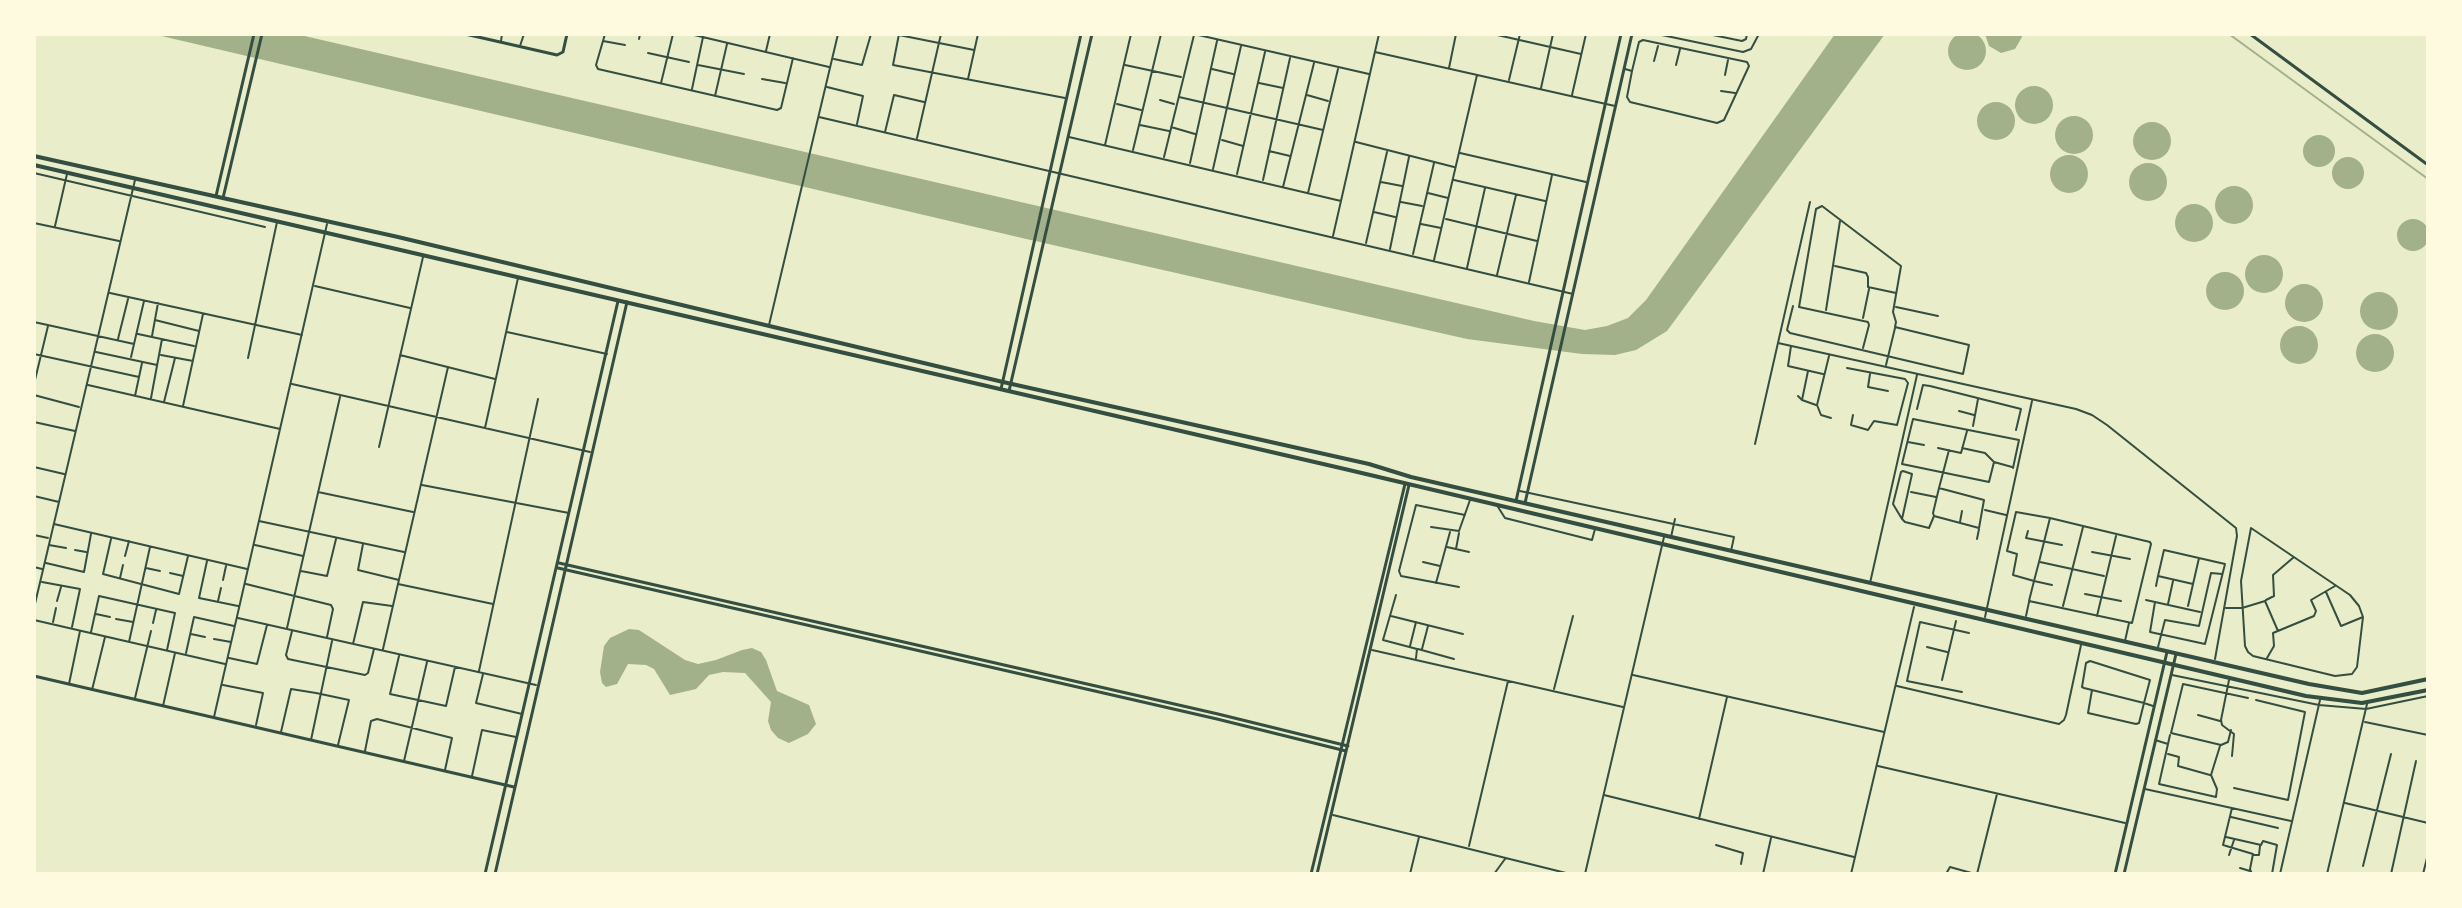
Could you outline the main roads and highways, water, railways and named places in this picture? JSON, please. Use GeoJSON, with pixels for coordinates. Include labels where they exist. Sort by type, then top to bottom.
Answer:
{"type":"FeatureCollection","features":[{"type":"Feature","properties":{"kind":"main road"},"geometry":{"type":"LineString","coordinates":[[34,156],[328,221],[1003,382],[2309,684],[2362,693],[2425,680],[2427,692],[2368,702],[2320,698],[2164,664],[519,276],[67,172],[34,168]]}},
{"type":"Feature","properties":{"kind":"main road"},"geometry":{"type":"LineString","coordinates":[[495,271],[497,261]]}},
{"type":"Feature","properties":{"kind":"main road"},"geometry":{"type":"LineString","coordinates":[[708,321],[710,312]]}},
{"type":"Feature","properties":{"kind":"main road"},"geometry":{"type":"LineString","coordinates":[[1349,470],[1351,461]]}},
{"type":"Feature","properties":{"kind":"waterway"},"geometry":{"type":"LineString","coordinates":[[2229,34],[2428,179]]}}]}
